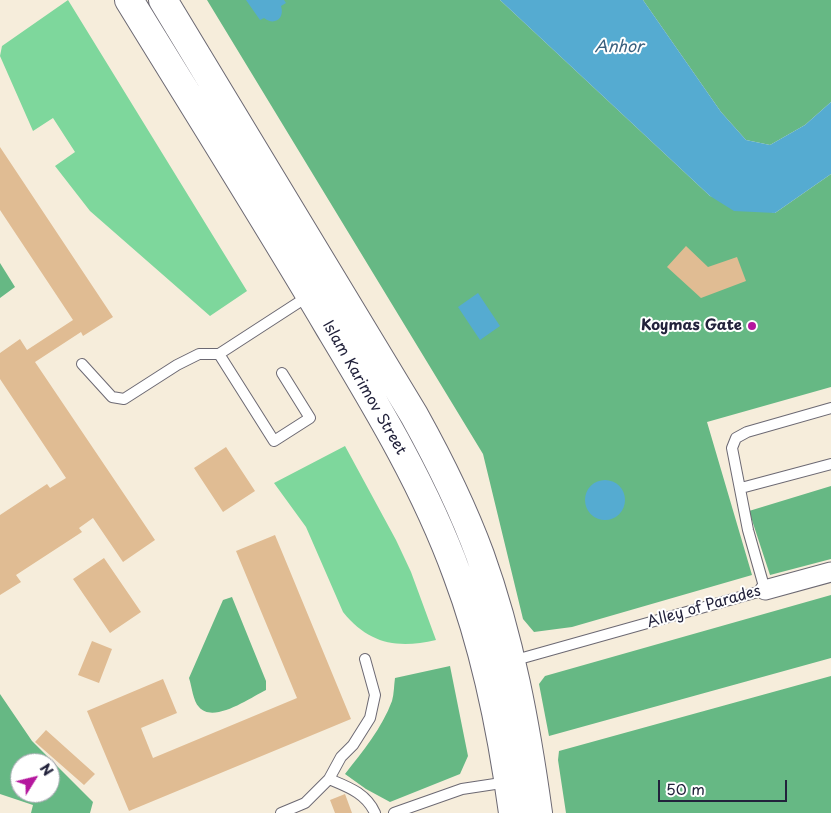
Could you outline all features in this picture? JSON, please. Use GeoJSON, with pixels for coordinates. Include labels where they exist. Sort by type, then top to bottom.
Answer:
{"type":"FeatureCollection","features":[{"type":"Feature","properties":{"kind":"main road","name":"Islam Karimov Street"},"geometry":{"type":"LineString","coordinates":[[129,0],[321,288]]}},
{"type":"Feature","properties":{"kind":"main road","name":"Islam Karimov Street"},"geometry":{"type":"LineString","coordinates":[[163,0],[321,288],[426,499],[457,572],[474,622],[499,665],[524,722],[538,813]]}},
{"type":"Feature","properties":{"kind":"main road","name":"Islam Karimov Street"},"geometry":{"type":"LineString","coordinates":[[499,665],[500,727],[513,813]]}},
{"type":"Feature","properties":{"kind":"street","name":"Alley of Parades"},"geometry":{"type":"LineString","coordinates":[[765,590],[831,572]]}},
{"type":"Feature","properties":{"kind":"lane"},"geometry":{"type":"LineString","coordinates":[[82,364],[112,397],[124,399],[177,365],[198,354],[219,354],[321,288]]}},
{"type":"Feature","properties":{"kind":"lane"},"geometry":{"type":"LineString","coordinates":[[219,354],[274,441],[310,418],[282,373]]}},
{"type":"Feature","properties":{"kind":"lane"},"geometry":{"type":"LineString","coordinates":[[765,590],[748,530],[732,448],[736,438],[747,432],[831,408]]}},
{"type":"Feature","properties":{"kind":"lane"},"geometry":{"type":"LineString","coordinates":[[741,488],[831,464]]}},
{"type":"Feature","properties":{"kind":"lane","name":"Alley of Parades"},"geometry":{"type":"LineString","coordinates":[[499,665],[765,590]]}},
{"type":"Feature","properties":{"kind":"lane"},"geometry":{"type":"LineString","coordinates":[[281,813],[305,803],[329,778],[341,756],[353,745],[370,718],[374,695],[365,659]]}},
{"type":"Feature","properties":{"kind":"lane"},"geometry":{"type":"LineString","coordinates":[[329,778],[356,790],[371,803],[376,813]]}},
{"type":"Feature","properties":{"kind":"lane"},"geometry":{"type":"LineString","coordinates":[[394,813],[462,789],[509,782]]}},
{"type":"Feature","properties":{"kind":"green space"},"geometry":{"type":"Polygon","coordinates":[[[68,0],[247,291],[210,316],[90,211],[55,166],[75,152],[53,118],[33,131],[0,56],[2,46],[68,0]]]}},
{"type":"Feature","properties":{"kind":"green space"},"geometry":{"type":"Polygon","coordinates":[[[207,0],[500,0],[710,196],[775,213],[831,174],[831,387],[707,422],[752,575],[572,627],[534,632],[523,619],[483,454],[207,0]]]}},
{"type":"Feature","properties":{"kind":"green space"},"geometry":{"type":"Polygon","coordinates":[[[643,0],[831,0],[831,102],[805,125],[770,145],[746,140],[721,112],[643,0]]]}},
{"type":"Feature","properties":{"kind":"green space"},"geometry":{"type":"Polygon","coordinates":[[[0,263],[15,287],[0,298],[0,263]]]}},
{"type":"Feature","properties":{"kind":"green space"},"geometry":{"type":"Polygon","coordinates":[[[345,446],[396,540],[411,572],[436,640],[422,643],[396,644],[374,637],[353,623],[343,612],[306,527],[274,483],[345,446]]]}},
{"type":"Feature","properties":{"kind":"green space"},"geometry":{"type":"Polygon","coordinates":[[[831,486],[831,559],[770,575],[749,511],[831,486]]]}},
{"type":"Feature","properties":{"kind":"green space"},"geometry":{"type":"Polygon","coordinates":[[[831,595],[831,658],[549,736],[539,684],[545,676],[831,595]]]}},
{"type":"Feature","properties":{"kind":"green space"},"geometry":{"type":"Polygon","coordinates":[[[232,597],[266,681],[266,690],[232,708],[213,713],[199,707],[195,701],[189,678],[223,600],[232,597]]]}},
{"type":"Feature","properties":{"kind":"green space"},"geometry":{"type":"Polygon","coordinates":[[[450,666],[468,756],[460,774],[390,802],[366,789],[345,774],[372,739],[383,721],[392,701],[395,678],[450,666]]]}},
{"type":"Feature","properties":{"kind":"green space"},"geometry":{"type":"Polygon","coordinates":[[[831,676],[831,813],[566,813],[558,760],[559,751],[831,676]]]}},
{"type":"Feature","properties":{"kind":"green space"},"geometry":{"type":"Polygon","coordinates":[[[0,694],[32,741],[44,753],[10,753],[10,797],[0,794],[0,694]]]}},
{"type":"Feature","properties":{"kind":"green space"},"geometry":{"type":"Polygon","coordinates":[[[60,769],[93,802],[90,813],[31,813],[33,805],[27,803],[60,803],[60,769]]]}},
{"type":"Feature","properties":{"kind":"water"},"geometry":{"type":"Polygon","coordinates":[[[246,0],[284,0],[286,3],[281,6],[280,18],[271,21],[264,18],[260,20],[246,0]]]}},
{"type":"Feature","properties":{"kind":"water","name":"Anhor"},"geometry":{"type":"Polygon","coordinates":[[[500,0],[643,0],[721,112],[746,140],[770,145],[805,125],[831,102],[831,174],[775,213],[734,211],[710,196],[500,0]]]}},
{"type":"Feature","properties":{"kind":"water"},"geometry":{"type":"Polygon","coordinates":[[[478,293],[500,326],[480,340],[458,307],[478,293]]]}},
{"type":"Feature","properties":{"kind":"water"},"geometry":{"type":"Polygon","coordinates":[[[605,480],[619,486],[625,500],[619,514],[605,520],[591,514],[585,500],[591,486],[605,480]]]}},
{"type":"Feature","properties":{"kind":"building"},"geometry":{"type":"Polygon","coordinates":[[[0,147],[113,317],[83,336],[81,332],[35,362],[155,540],[123,562],[93,518],[79,528],[82,532],[16,575],[21,582],[0,595],[0,515],[47,484],[50,488],[66,478],[0,379],[0,353],[20,339],[27,350],[73,320],[0,210],[0,147]]]}},
{"type":"Feature","properties":{"kind":"building"},"geometry":{"type":"Polygon","coordinates":[[[686,246],[708,267],[737,257],[746,281],[701,298],[667,267],[686,246]]]}},
{"type":"Feature","properties":{"kind":"building"},"geometry":{"type":"Polygon","coordinates":[[[226,447],[255,491],[223,512],[194,468],[226,447]]]}},
{"type":"Feature","properties":{"kind":"building"},"geometry":{"type":"Polygon","coordinates":[[[275,535],[351,719],[129,811],[87,711],[163,679],[177,713],[141,728],[153,758],[297,698],[236,551],[275,535]]]}},
{"type":"Feature","properties":{"kind":"building"},"geometry":{"type":"Polygon","coordinates":[[[104,558],[141,612],[110,633],[73,579],[104,558]]]}},
{"type":"Feature","properties":{"kind":"building"},"geometry":{"type":"Polygon","coordinates":[[[92,641],[112,649],[99,683],[78,675],[92,641]]]}},
{"type":"Feature","properties":{"kind":"building"},"geometry":{"type":"Polygon","coordinates":[[[46,730],[95,774],[84,785],[60,764],[60,753],[48,753],[35,742],[46,730]]]}},
{"type":"Feature","properties":{"kind":"building"},"geometry":{"type":"Polygon","coordinates":[[[345,794],[352,813],[335,813],[330,800],[345,794]]]}},
{"type":"Feature","properties":{"kind":"place","name":"Koymas Gate"},"geometry":{"type":"Point","coordinates":[752,326]}}]}
